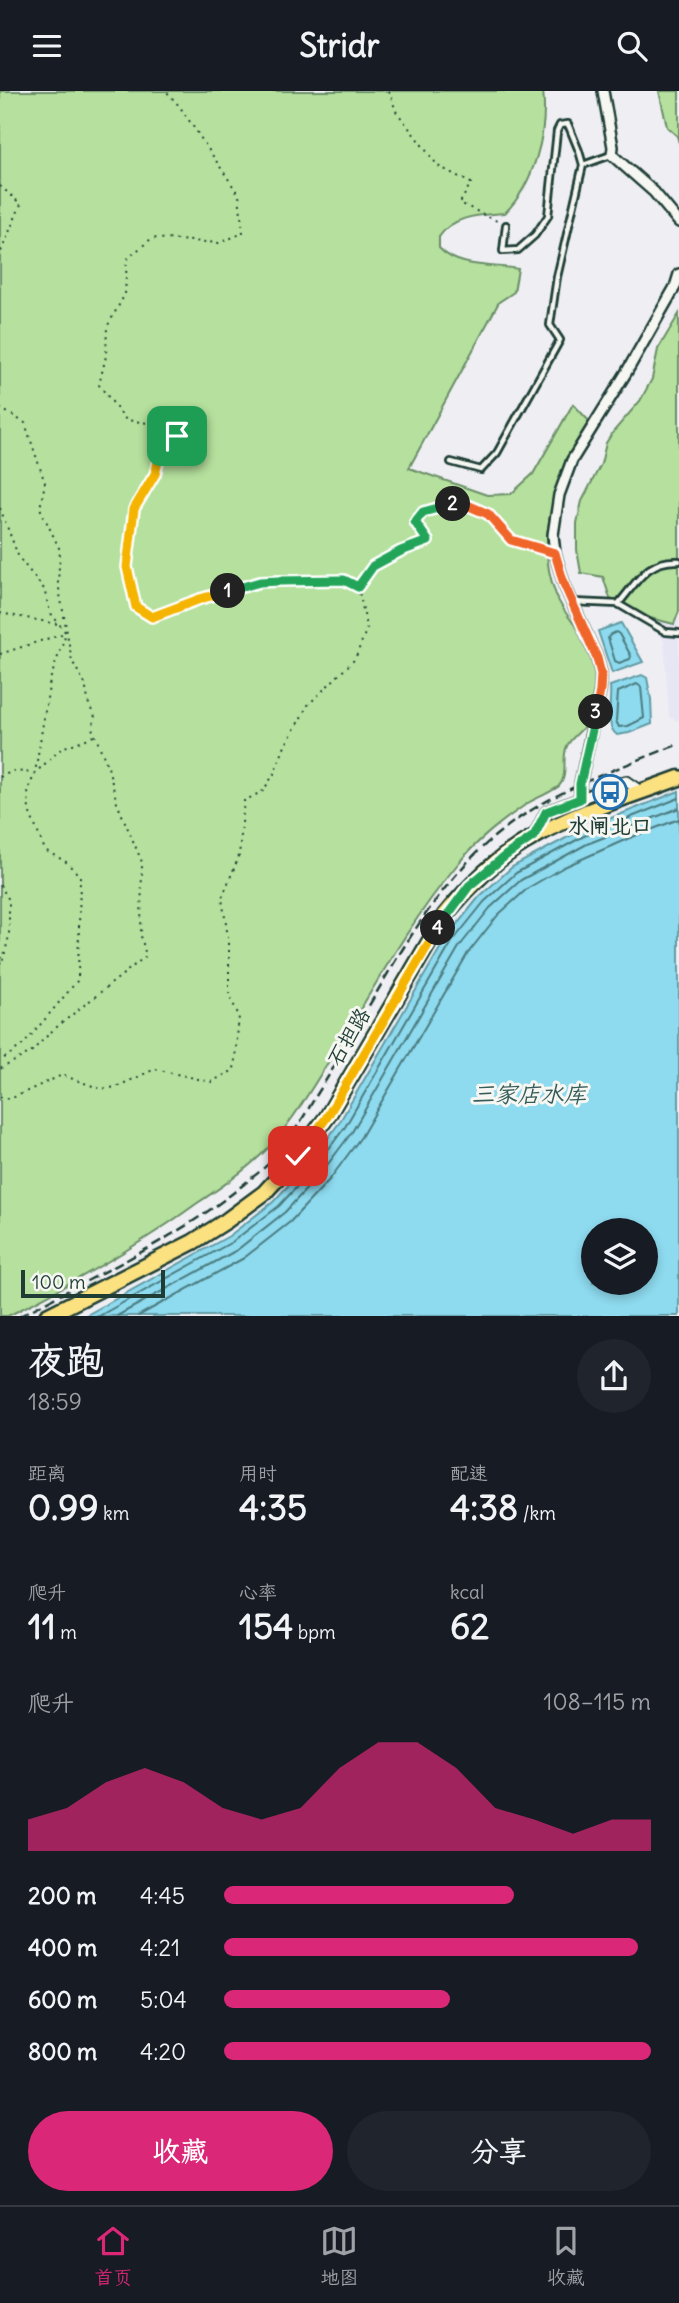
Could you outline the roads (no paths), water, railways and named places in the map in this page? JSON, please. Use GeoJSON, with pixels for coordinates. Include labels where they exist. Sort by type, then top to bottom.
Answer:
{"type":"FeatureCollection","features":[{"type":"Feature","properties":{"kind":"main road","name":"石担路"},"geometry":{"type":"LineString","coordinates":[[47,1316],[193,1242],[264,1193],[298,1156],[327,1117],[445,915],[469,886],[534,836],[679,778]]}},
{"type":"Feature","properties":{"kind":"street"},"geometry":{"type":"LineString","coordinates":[[603,91],[613,147],[612,155],[654,192],[679,222]]}},
{"type":"Feature","properties":{"kind":"street"},"geometry":{"type":"LineString","coordinates":[[580,799],[580,784],[600,691],[601,674],[597,658],[571,602],[555,553],[553,535],[559,495],[572,460],[626,373],[675,287],[679,274]]}},
{"type":"Feature","properties":{"kind":"street"},"geometry":{"type":"LineString","coordinates":[[534,836],[546,812],[626,781],[642,792]]}},
{"type":"Feature","properties":{"kind":"lane"},"geometry":{"type":"LineString","coordinates":[[451,462],[481,470],[497,453],[561,340],[550,325],[556,277],[583,165],[568,124],[560,125],[557,131],[548,216],[535,235],[518,250],[503,251],[506,225]]}},
{"type":"Feature","properties":{"kind":"lane"},"geometry":{"type":"LineString","coordinates":[[583,165],[612,155]]}},
{"type":"Feature","properties":{"kind":"lane"},"geometry":{"type":"LineString","coordinates":[[618,604],[652,566],[670,560],[679,561]]}},
{"type":"Feature","properties":{"kind":"lane"},"geometry":{"type":"LineString","coordinates":[[571,602],[618,604],[666,632],[679,633]]}},
{"type":"Feature","properties":{"kind":"water"},"geometry":{"type":"Polygon","coordinates":[[[621,623],[643,662],[612,673],[598,631],[621,623]]]}},
{"type":"Feature","properties":{"kind":"water"},"geometry":{"type":"Polygon","coordinates":[[[642,675],[647,678],[652,724],[617,735],[610,719],[610,686],[642,675]]]}},
{"type":"Feature","properties":{"kind":"water","name":"三家店水库"},"geometry":{"type":"Polygon","coordinates":[[[679,791],[679,1316],[85,1316],[229,1236],[273,1202],[310,1162],[339,1123],[446,938],[479,897],[512,867],[581,830],[679,791]]]}},
{"type":"Feature","properties":{"kind":"railway"},"geometry":{"type":"LineString","coordinates":[[20,1316],[191,1223],[268,1164],[301,1121],[423,918],[475,855],[504,829],[566,791],[679,744]]}},
{"type":"Feature","properties":{"kind":"place","name":"水闸北口"},"geometry":{"type":"Point","coordinates":[610,792]}}]}
